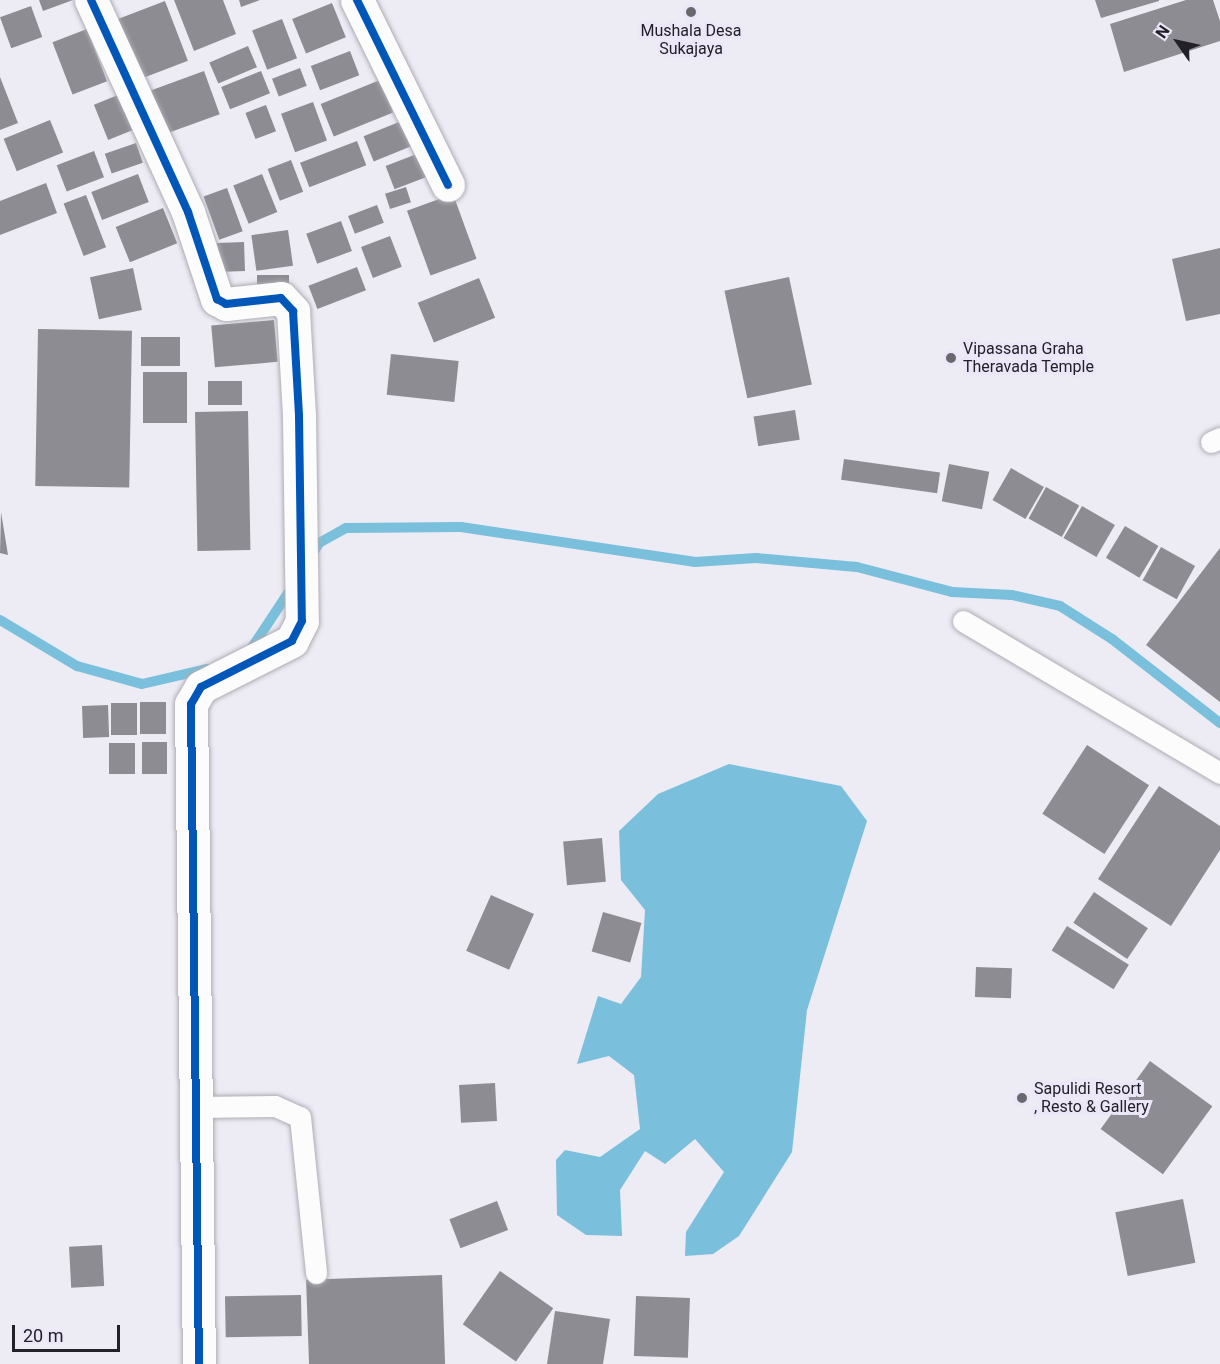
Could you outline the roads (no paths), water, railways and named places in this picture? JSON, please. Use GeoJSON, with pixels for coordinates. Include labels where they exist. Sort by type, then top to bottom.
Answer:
{"type":"FeatureCollection","features":[{"type":"Feature","properties":{"kind":"street"},"geometry":{"type":"LineString","coordinates":[[91,0],[188,212],[217,299],[226,304],[281,298],[293,311],[299,416],[302,621],[287,644],[201,687],[191,704],[198,1364]]}},
{"type":"Feature","properties":{"kind":"street"},"geometry":{"type":"LineString","coordinates":[[357,0],[448,185]]}},
{"type":"Feature","properties":{"kind":"lane"},"geometry":{"type":"LineString","coordinates":[[963,621],[1220,772]]}},
{"type":"Feature","properties":{"kind":"lane"},"geometry":{"type":"LineString","coordinates":[[194,1107],[275,1106],[300,1117],[316,1273]]}},
{"type":"Feature","properties":{"kind":"water"},"geometry":{"type":"Polygon","coordinates":[[[729,764],[841,786],[867,821],[807,1010],[792,1152],[739,1236],[713,1254],[685,1256],[686,1232],[724,1172],[695,1139],[665,1164],[645,1151],[620,1190],[622,1236],[586,1235],[557,1215],[556,1160],[565,1150],[600,1157],[640,1129],[634,1075],[609,1056],[577,1064],[598,996],[621,1004],[641,977],[645,910],[621,880],[619,831],[658,794],[729,764]]]}},
{"type":"Feature","properties":{"kind":"waterway"},"geometry":{"type":"LineString","coordinates":[[311,556],[319,543],[346,528],[461,527],[695,562],[756,558],[857,567],[952,592],[1012,595],[1060,606],[1112,639],[1220,723]]}},
{"type":"Feature","properties":{"kind":"waterway"},"geometry":{"type":"LineString","coordinates":[[251,649],[292,587]]}},
{"type":"Feature","properties":{"kind":"waterway"},"geometry":{"type":"LineString","coordinates":[[0,620],[77,666],[142,684],[207,669]]}},
{"type":"Feature","properties":{"kind":"place","name":"Mushala Desa Sukajaya"},"geometry":{"type":"Point","coordinates":[691,12]}},
{"type":"Feature","properties":{"kind":"place","name":"Vipassana Graha Theravada Temple"},"geometry":{"type":"Point","coordinates":[951,358]}},
{"type":"Feature","properties":{"kind":"place","name":"Sapulidi Resort , Resto & Gallery"},"geometry":{"type":"Point","coordinates":[1022,1098]}}]}
